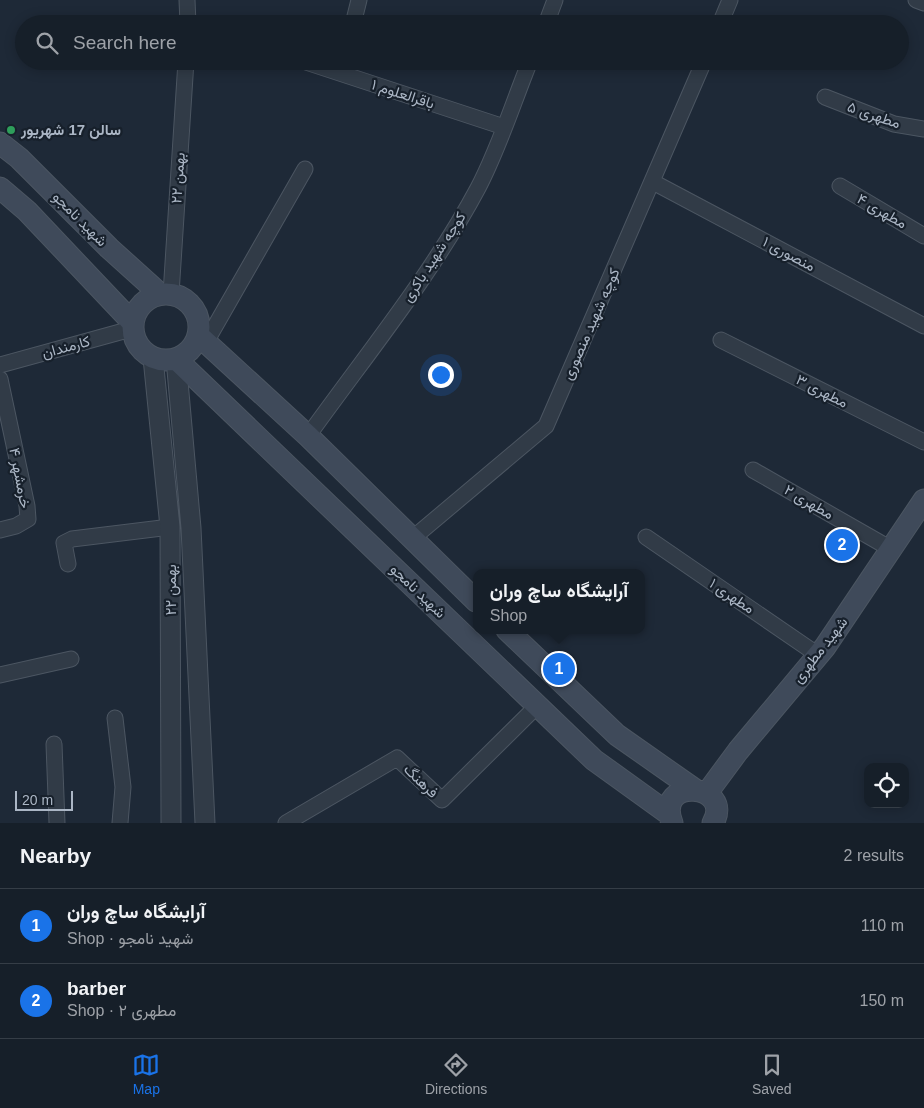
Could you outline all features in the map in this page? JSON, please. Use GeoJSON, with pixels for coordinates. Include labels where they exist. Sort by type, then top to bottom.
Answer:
{"type":"FeatureCollection","features":[{"type":"Feature","properties":{"kind":"main road","name":"شهید نامجو"},"geometry":{"type":"LineString","coordinates":[[0,143],[19,158],[92,231],[165,294]]}},
{"type":"Feature","properties":{"kind":"main road"},"geometry":{"type":"LineString","coordinates":[[0,188],[27,211],[132,326]]}},
{"type":"Feature","properties":{"kind":"main road"},"geometry":{"type":"LineString","coordinates":[[64,250],[76,251],[84,248],[90,241],[92,231]]}},
{"type":"Feature","properties":{"kind":"main road"},"geometry":{"type":"LineString","coordinates":[[202,339],[186,354],[176,359],[164,360],[153,358],[140,348],[133,338],[132,326],[142,304],[165,294],[181,297],[190,304],[200,324],[202,339],[308,436],[473,598]]}},
{"type":"Feature","properties":{"kind":"main road","name":"شهید نامجو"},"geometry":{"type":"LineString","coordinates":[[176,359],[594,760],[670,819]]}},
{"type":"Feature","properties":{"kind":"main road","name":"شهید مطهری"},"geometry":{"type":"LineString","coordinates":[[701,791],[738,751],[818,655],[924,500]]}},
{"type":"Feature","properties":{"kind":"main road"},"geometry":{"type":"LineString","coordinates":[[511,634],[617,735],[701,791],[715,804],[716,818],[713,823]]}},
{"type":"Feature","properties":{"kind":"main road"},"geometry":{"type":"LineString","coordinates":[[670,819],[672,801],[681,791],[701,791]]}},
{"type":"Feature","properties":{"kind":"street"},"geometry":{"type":"LineString","coordinates":[[187,0],[188,15]]}},
{"type":"Feature","properties":{"kind":"street"},"geometry":{"type":"LineString","coordinates":[[355,15],[359,0]]}},
{"type":"Feature","properties":{"kind":"street"},"geometry":{"type":"LineString","coordinates":[[549,15],[555,0]]}},
{"type":"Feature","properties":{"kind":"street"},"geometry":{"type":"LineString","coordinates":[[724,15],[730,0]]}},
{"type":"Feature","properties":{"kind":"street"},"geometry":{"type":"LineString","coordinates":[[916,0],[924,3]]}},
{"type":"Feature","properties":{"kind":"street","name":"۲۲ بهمن"},"geometry":{"type":"LineString","coordinates":[[165,294],[185,70]]}},
{"type":"Feature","properties":{"kind":"street","name":"باقرالعلوم ۱"},"geometry":{"type":"LineString","coordinates":[[350,70],[504,127]]}},
{"type":"Feature","properties":{"kind":"street","name":"کوچه شهید باکری"},"geometry":{"type":"LineString","coordinates":[[308,436],[442,250],[478,188],[526,70]]}},
{"type":"Feature","properties":{"kind":"street","name":"کوچه شهید منصوری"},"geometry":{"type":"LineString","coordinates":[[413,538],[546,426],[700,70]]}},
{"type":"Feature","properties":{"kind":"street","name":"مطهری ۵"},"geometry":{"type":"LineString","coordinates":[[825,97],[894,124],[924,129]]}},
{"type":"Feature","properties":{"kind":"street"},"geometry":{"type":"LineString","coordinates":[[202,339],[305,169]]}},
{"type":"Feature","properties":{"kind":"street","name":"منصوری ۱"},"geometry":{"type":"LineString","coordinates":[[653,182],[924,326]]}},
{"type":"Feature","properties":{"kind":"street","name":"مطهری ۴"},"geometry":{"type":"LineString","coordinates":[[840,186],[924,236]]}},
{"type":"Feature","properties":{"kind":"street","name":"کارمندان"},"geometry":{"type":"LineString","coordinates":[[0,366],[132,326]]}},
{"type":"Feature","properties":{"kind":"street","name":"مطهری ۳"},"geometry":{"type":"LineString","coordinates":[[721,340],[924,442]]}},
{"type":"Feature","properties":{"kind":"street","name":"۲۲ بهمن"},"geometry":{"type":"LineString","coordinates":[[153,358],[170,527],[171,823]]}},
{"type":"Feature","properties":{"kind":"street","name":"۲۲ بهمن"},"geometry":{"type":"LineString","coordinates":[[176,359],[191,528],[204,823]]}},
{"type":"Feature","properties":{"kind":"street","name":"خرمشهر ۴"},"geometry":{"type":"LineString","coordinates":[[0,379],[27,506],[28,520],[16,526],[0,530]]}},
{"type":"Feature","properties":{"kind":"street","name":"مطهری ۲"},"geometry":{"type":"LineString","coordinates":[[753,470],[891,549]]}},
{"type":"Feature","properties":{"kind":"street"},"geometry":{"type":"LineString","coordinates":[[68,564],[64,544],[72,539],[170,527]]}},
{"type":"Feature","properties":{"kind":"street","name":"مطهری ۱"},"geometry":{"type":"LineString","coordinates":[[646,537],[818,655]]}},
{"type":"Feature","properties":{"kind":"street"},"geometry":{"type":"LineString","coordinates":[[0,675],[70,659]]}},
{"type":"Feature","properties":{"kind":"street","name":"فرهنگ"},"geometry":{"type":"LineString","coordinates":[[286,823],[397,758],[442,800],[537,706]]}},
{"type":"Feature","properties":{"kind":"street"},"geometry":{"type":"LineString","coordinates":[[115,718],[123,787],[120,823]]}},
{"type":"Feature","properties":{"kind":"street"},"geometry":{"type":"LineString","coordinates":[[54,744],[57,823]]}},
{"type":"Feature","properties":{"kind":"place","name":"سالن 17 شهریور"},"geometry":{"type":"Point","coordinates":[11,130]}},
{"type":"Feature","properties":{"kind":"place","name":"barber"},"geometry":{"type":"Point","coordinates":[842,545]}},
{"type":"Feature","properties":{"kind":"place","name":"آرایشگاه ساچ وران"},"geometry":{"type":"Point","coordinates":[559,669]}}]}
